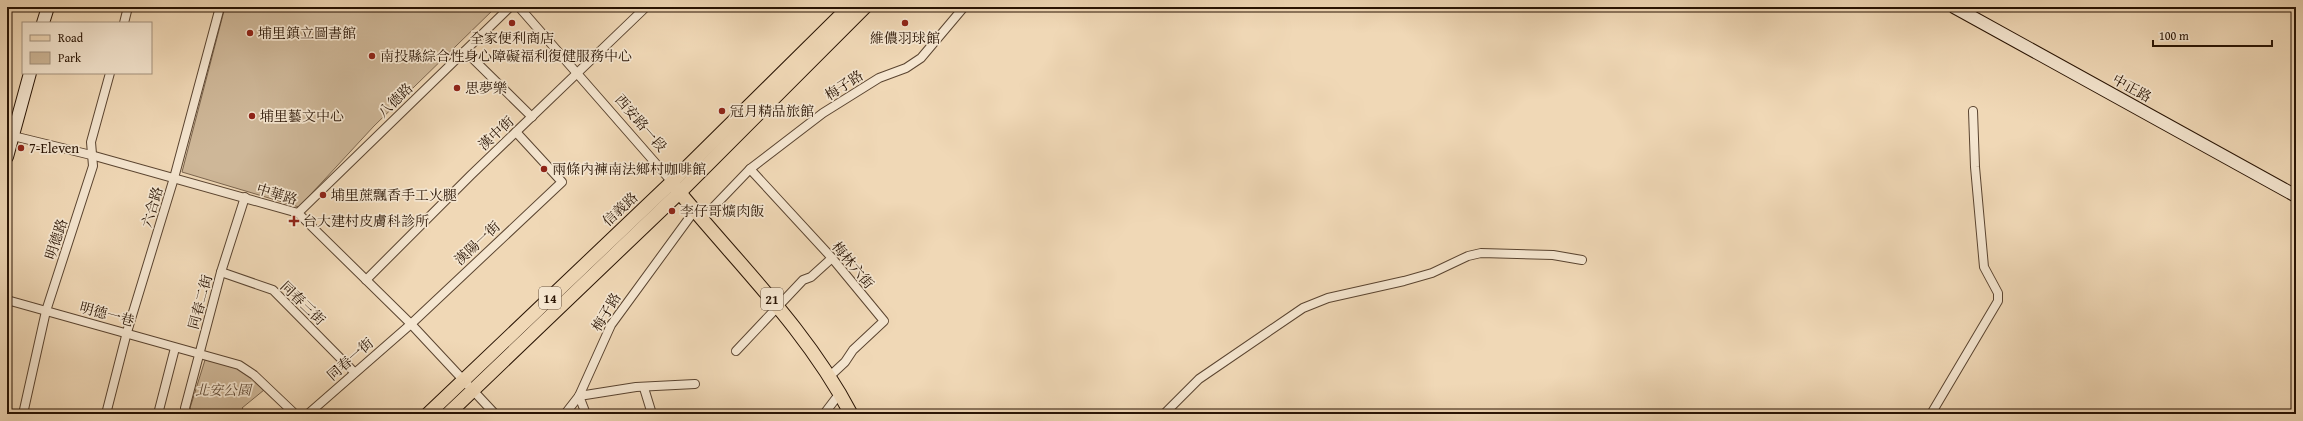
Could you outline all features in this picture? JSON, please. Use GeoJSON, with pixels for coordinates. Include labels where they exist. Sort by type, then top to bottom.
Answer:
{"type":"FeatureCollection","features":[{"type":"Feature","properties":{"kind":"main road","name":"信義路"},"geometry":{"type":"LineString","coordinates":[[428,414],[672,182],[849,7]]}},
{"type":"Feature","properties":{"kind":"main road","name":"信義路"},"geometry":{"type":"LineString","coordinates":[[448,414],[474,391],[680,192],[865,7]]}},
{"type":"Feature","properties":{"kind":"main road","name":"西安路一段"},"geometry":{"type":"LineString","coordinates":[[672,182],[777,305],[807,343],[840,392],[851,414]]}},
{"type":"Feature","properties":{"kind":"street"},"geometry":{"type":"LineString","coordinates":[[43,22],[48,7]]}},
{"type":"Feature","properties":{"kind":"street"},"geometry":{"type":"LineString","coordinates":[[124,22],[128,7]]}},
{"type":"Feature","properties":{"kind":"street","name":"六合路"},"geometry":{"type":"LineString","coordinates":[[106,414],[127,332],[174,178],[220,7]]}},
{"type":"Feature","properties":{"kind":"street","name":"八德路"},"geometry":{"type":"LineString","coordinates":[[298,212],[510,7]]}},
{"type":"Feature","properties":{"kind":"street","name":"西安路一段"},"geometry":{"type":"LineString","coordinates":[[519,7],[672,182]]}},
{"type":"Feature","properties":{"kind":"street","name":"漢中街"},"geometry":{"type":"LineString","coordinates":[[366,280],[471,174],[646,7]]}},
{"type":"Feature","properties":{"kind":"street","name":"梅子路"},"geometry":{"type":"LineString","coordinates":[[565,414],[579,396],[611,325],[698,214],[750,169],[823,114],[879,78],[906,68],[921,58],[964,7]]}},
{"type":"Feature","properties":{"kind":"street","name":"中正路"},"geometry":{"type":"LineString","coordinates":[[1954,7],[2296,196]]}},
{"type":"Feature","properties":{"kind":"street"},"geometry":{"type":"LineString","coordinates":[[465,51],[532,117]]}},
{"type":"Feature","properties":{"kind":"street"},"geometry":{"type":"LineString","coordinates":[[7,157],[10,135],[30,74]]}},
{"type":"Feature","properties":{"kind":"street","name":"明德路"},"geometry":{"type":"LineString","coordinates":[[23,414],[46,311],[93,166],[91,142],[110,74]]}},
{"type":"Feature","properties":{"kind":"street"},"geometry":{"type":"LineString","coordinates":[[1931,414],[1998,301],[1998,293],[1984,266],[1975,167],[1973,111]]}},
{"type":"Feature","properties":{"kind":"street","name":"漢陽一街"},"geometry":{"type":"LineString","coordinates":[[410,324],[562,182],[516,132]]}},
{"type":"Feature","properties":{"kind":"street","name":"中華路"},"geometry":{"type":"LineString","coordinates":[[10,135],[91,155],[298,212],[410,324],[496,414]]}},
{"type":"Feature","properties":{"kind":"street","name":"梅林六街"},"geometry":{"type":"LineString","coordinates":[[750,169],[832,258],[884,321],[853,350],[845,362],[830,376]]}},
{"type":"Feature","properties":{"kind":"street","name":"同春二街"},"geometry":{"type":"LineString","coordinates":[[186,414],[185,408],[221,272],[245,198]]}},
{"type":"Feature","properties":{"kind":"street"},"geometry":{"type":"LineString","coordinates":[[1164,414],[1199,379],[1303,308],[1328,298],[1404,281],[1432,273],[1468,256],[1481,253],[1553,255],[1582,260]]}},
{"type":"Feature","properties":{"kind":"street"},"geometry":{"type":"LineString","coordinates":[[736,351],[777,305],[803,280],[811,277],[832,258]]}},
{"type":"Feature","properties":{"kind":"street","name":"同春三街"},"geometry":{"type":"LineString","coordinates":[[221,272],[273,290],[354,372]]}},
{"type":"Feature","properties":{"kind":"street","name":"明德一巷"},"geometry":{"type":"LineString","coordinates":[[7,300],[127,332],[175,348],[238,365],[254,375],[295,414]]}},
{"type":"Feature","properties":{"kind":"street","name":"同春一街"},"geometry":{"type":"LineString","coordinates":[[308,414],[410,324]]}},
{"type":"Feature","properties":{"kind":"street"},"geometry":{"type":"LineString","coordinates":[[158,414],[175,348]]}},
{"type":"Feature","properties":{"kind":"street"},"geometry":{"type":"LineString","coordinates":[[586,414],[579,396],[636,387],[644,388],[695,384]]}},
{"type":"Feature","properties":{"kind":"street"},"geometry":{"type":"LineString","coordinates":[[644,388],[652,414]]}},
{"type":"Feature","properties":{"kind":"street"},"geometry":{"type":"LineString","coordinates":[[824,414],[840,392]]}},
{"type":"Feature","properties":{"kind":"green space"},"geometry":{"type":"Polygon","coordinates":[[[225,7],[496,7],[374,126],[299,207],[182,172],[225,7]]]}},
{"type":"Feature","properties":{"kind":"green space","name":"北安公園"},"geometry":{"type":"Polygon","coordinates":[[[205,360],[241,367],[264,390],[242,408],[247,414],[194,414],[190,408],[205,360]]]}},
{"type":"Feature","properties":{"kind":"place","name":"全家便利商店"},"geometry":{"type":"Point","coordinates":[512,23]}},
{"type":"Feature","properties":{"kind":"place","name":"維儂羽球館"},"geometry":{"type":"Point","coordinates":[905,23]}},
{"type":"Feature","properties":{"kind":"place","name":"埔里鎮立圖書館"},"geometry":{"type":"Point","coordinates":[250,33]}},
{"type":"Feature","properties":{"kind":"place","name":"南投縣綜合性身心障礙福利復健服務中心"},"geometry":{"type":"Point","coordinates":[372,56]}},
{"type":"Feature","properties":{"kind":"place","name":"思夢樂"},"geometry":{"type":"Point","coordinates":[457,88]}},
{"type":"Feature","properties":{"kind":"place","name":"冠月精品旅館"},"geometry":{"type":"Point","coordinates":[722,111]}},
{"type":"Feature","properties":{"kind":"place","name":"埔里藝文中心"},"geometry":{"type":"Point","coordinates":[252,116]}},
{"type":"Feature","properties":{"kind":"place","name":"7-Eleven"},"geometry":{"type":"Point","coordinates":[21,148]}},
{"type":"Feature","properties":{"kind":"place","name":"兩條內褲南法鄉村咖啡館"},"geometry":{"type":"Point","coordinates":[544,169]}},
{"type":"Feature","properties":{"kind":"place","name":"埔里蔗飄香手工火腿"},"geometry":{"type":"Point","coordinates":[323,195]}},
{"type":"Feature","properties":{"kind":"place","name":"李仔哥爌肉飯"},"geometry":{"type":"Point","coordinates":[672,211]}},
{"type":"Feature","properties":{"kind":"place","name":"台大建村皮膚科診所"},"geometry":{"type":"Point","coordinates":[294,221]}}]}
